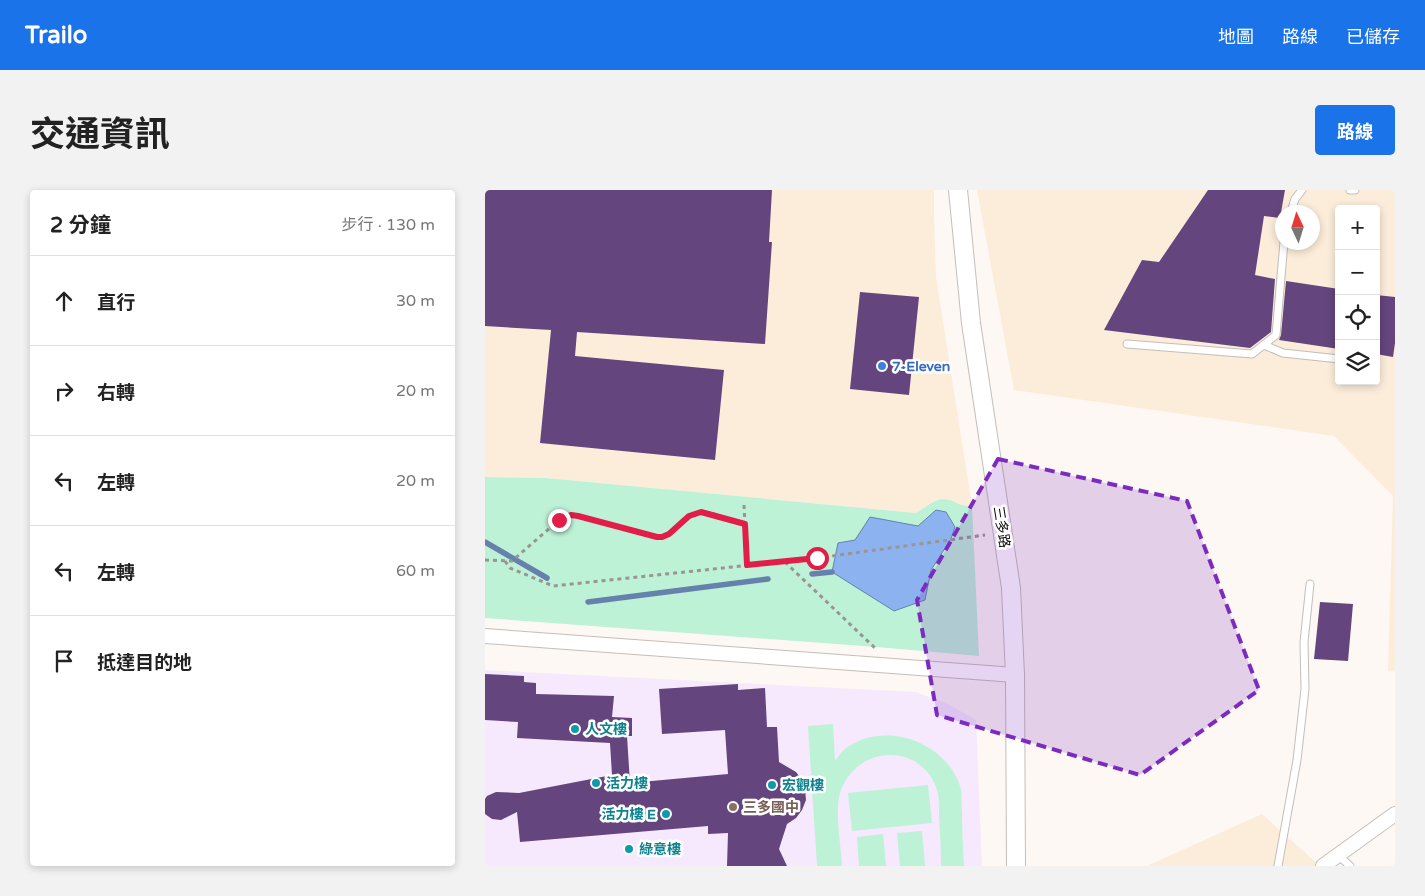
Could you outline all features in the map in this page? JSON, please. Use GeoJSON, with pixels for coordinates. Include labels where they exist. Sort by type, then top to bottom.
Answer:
{"type":"FeatureCollection","features":[{"type":"Feature","properties":{"kind":"street","name":"三多路"},"geometry":{"type":"LineString","coordinates":[[958,190],[971,324],[1011,588],[1015,674],[1016,866]]}},
{"type":"Feature","properties":{"kind":"street"},"geometry":{"type":"LineString","coordinates":[[485,636],[1015,674]]}},
{"type":"Feature","properties":{"kind":"street"},"geometry":{"type":"LineString","coordinates":[[1323,866],[1393,819]]}},
{"type":"Feature","properties":{"kind":"lane"},"geometry":{"type":"LineString","coordinates":[[1293,205],[1295,199],[1303,190]]}},
{"type":"Feature","properties":{"kind":"lane"},"geometry":{"type":"LineString","coordinates":[[1350,190],[1355,190]]}},
{"type":"Feature","properties":{"kind":"lane"},"geometry":{"type":"LineString","coordinates":[[1127,344],[1253,354],[1276,335],[1284,250]]}},
{"type":"Feature","properties":{"kind":"lane"},"geometry":{"type":"LineString","coordinates":[[1264,345],[1283,353],[1335,359]]}},
{"type":"Feature","properties":{"kind":"lane"},"geometry":{"type":"LineString","coordinates":[[1278,866],[1297,760],[1305,689],[1304,642],[1310,584]]}},
{"type":"Feature","properties":{"kind":"lane"},"geometry":{"type":"LineString","coordinates":[[1338,856],[1350,866]]}},
{"type":"Feature","properties":{"kind":"path"},"geometry":{"type":"LineString","coordinates":[[744,505],[747,565]]}},
{"type":"Feature","properties":{"kind":"path"},"geometry":{"type":"LineString","coordinates":[[485,560],[512,561],[559,520],[571,515],[657,537],[669,534],[689,516],[701,512],[745,524]]}},
{"type":"Feature","properties":{"kind":"path"},"geometry":{"type":"LineString","coordinates":[[505,561],[511,568],[553,586],[784,561],[986,535]]}},
{"type":"Feature","properties":{"kind":"path"},"geometry":{"type":"LineString","coordinates":[[784,561],[878,651]]}},
{"type":"Feature","properties":{"kind":"highlighted area"},"geometry":{"type":"Polygon","coordinates":[[[998,459],[1187,501],[1259,690],[1140,775],[937,715],[917,600],[998,459]]]}},
{"type":"Feature","properties":{"kind":"shaded area"},"geometry":{"type":"Polygon","coordinates":[[[485,190],[934,190],[936,277],[972,506],[959,505],[952,501],[936,501],[916,513],[546,478],[485,477],[485,190]]]}},
{"type":"Feature","properties":{"kind":"shaded area"},"geometry":{"type":"Polygon","coordinates":[[[977,190],[1395,190],[1395,670],[1388,671],[1393,496],[1334,436],[1014,390],[977,190]]]}},
{"type":"Feature","properties":{"kind":"shaded area","name":"三多國中"},"geometry":{"type":"Polygon","coordinates":[[[485,670],[916,692],[948,704],[976,720],[982,866],[485,866],[485,670]]]}},
{"type":"Feature","properties":{"kind":"shaded area"},"geometry":{"type":"Polygon","coordinates":[[[1262,814],[1320,866],[1149,866],[1149,865],[1262,814]]]}},
{"type":"Feature","properties":{"kind":"green space"},"geometry":{"type":"Polygon","coordinates":[[[485,477],[546,478],[916,513],[931,503],[945,499],[962,505],[972,506],[979,656],[485,618],[485,477]]]}},
{"type":"Feature","properties":{"kind":"green space"},"geometry":{"type":"Polygon","coordinates":[[[833,724],[835,761],[845,749],[861,740],[878,736],[895,736],[913,740],[929,748],[943,759],[954,773],[961,789],[964,866],[941,866],[938,793],[931,777],[920,765],[906,758],[891,755],[876,757],[862,764],[850,775],[841,790],[838,806],[842,866],[817,866],[808,726],[833,724]]]}},
{"type":"Feature","properties":{"kind":"green space"},"geometry":{"type":"Polygon","coordinates":[[[928,785],[932,823],[852,831],[848,793],[928,785]]]}},
{"type":"Feature","properties":{"kind":"green space"},"geometry":{"type":"Polygon","coordinates":[[[922,831],[925,866],[900,866],[897,833],[922,831]]]}},
{"type":"Feature","properties":{"kind":"green space"},"geometry":{"type":"Polygon","coordinates":[[[883,834],[886,866],[859,866],[857,837],[883,834]]]}},
{"type":"Feature","properties":{"kind":"water"},"geometry":{"type":"Polygon","coordinates":[[[936,510],[946,512],[955,527],[951,539],[931,570],[925,600],[894,611],[832,572],[838,543],[855,540],[870,517],[918,526],[936,510]]]}},
{"type":"Feature","properties":{"kind":"building"},"geometry":{"type":"Polygon","coordinates":[[[485,190],[772,190],[769,242],[772,242],[765,344],[577,332],[575,356],[724,370],[715,460],[540,443],[551,330],[485,326],[485,190]]]}},
{"type":"Feature","properties":{"kind":"building"},"geometry":{"type":"Polygon","coordinates":[[[1208,190],[1285,190],[1282,205],[1275,205],[1275,217],[1264,216],[1255,275],[1275,279],[1271,332],[1250,348],[1104,330],[1142,260],[1159,262],[1208,190]]]}},
{"type":"Feature","properties":{"kind":"building"},"geometry":{"type":"Polygon","coordinates":[[[1286,281],[1335,288],[1335,348],[1279,340],[1286,281]]]}},
{"type":"Feature","properties":{"kind":"building","name":"7-Eleven"},"geometry":{"type":"Polygon","coordinates":[[[860,292],[919,297],[909,395],[850,389],[860,292]]]}},
{"type":"Feature","properties":{"kind":"building"},"geometry":{"type":"Polygon","coordinates":[[[1380,295],[1395,297],[1395,343],[1393,357],[1380,355],[1380,295]]]}},
{"type":"Feature","properties":{"kind":"building"},"geometry":{"type":"Polygon","coordinates":[[[1320,602],[1353,604],[1348,661],[1314,659],[1320,602]]]}},
{"type":"Feature","properties":{"kind":"building"},"geometry":{"type":"Polygon","coordinates":[[[485,674],[524,676],[524,682],[536,683],[536,694],[614,696],[612,717],[632,718],[632,736],[627,736],[630,783],[728,774],[725,730],[662,734],[659,689],[738,684],[738,690],[765,688],[767,727],[777,727],[779,762],[796,772],[802,780],[805,789],[806,800],[802,810],[796,818],[787,824],[779,849],[787,866],[727,866],[728,833],[708,834],[708,826],[520,842],[517,812],[501,820],[492,819],[485,814],[485,799],[487,796],[496,792],[519,793],[612,775],[610,743],[517,738],[518,722],[485,720],[485,674]]]}},
{"type":"Feature","properties":{"kind":"waterway"},"geometry":{"type":"LineString","coordinates":[[485,542],[547,578]]}},
{"type":"Feature","properties":{"kind":"waterway"},"geometry":{"type":"LineString","coordinates":[[812,574],[832,572]]}},
{"type":"Feature","properties":{"kind":"waterway"},"geometry":{"type":"LineString","coordinates":[[588,602],[768,579]]}},
{"type":"Feature","properties":{"kind":"place","name":"7-Eleven"},"geometry":{"type":"Point","coordinates":[882,366]}},
{"type":"Feature","properties":{"kind":"place","name":"人文樓"},"geometry":{"type":"Point","coordinates":[575,729]}},
{"type":"Feature","properties":{"kind":"place","name":"活力樓"},"geometry":{"type":"Point","coordinates":[596,783]}},
{"type":"Feature","properties":{"kind":"place","name":"宏觀樓"},"geometry":{"type":"Point","coordinates":[772,785]}},
{"type":"Feature","properties":{"kind":"place","name":"三多國中"},"geometry":{"type":"Point","coordinates":[733,807]}},
{"type":"Feature","properties":{"kind":"place","name":"活力樓 E"},"geometry":{"type":"Point","coordinates":[666,814]}},
{"type":"Feature","properties":{"kind":"place","name":"綠意樓"},"geometry":{"type":"Point","coordinates":[629,849]}},
{"type":"Feature","properties":{"kind":"route"},"geometry":{"type":"LineString","coordinates":[[559,520],[564,516],[578,516],[648,536],[662,537],[669,534],[689,516],[701,512],[745,524],[747,565],[817,558]]}}]}
